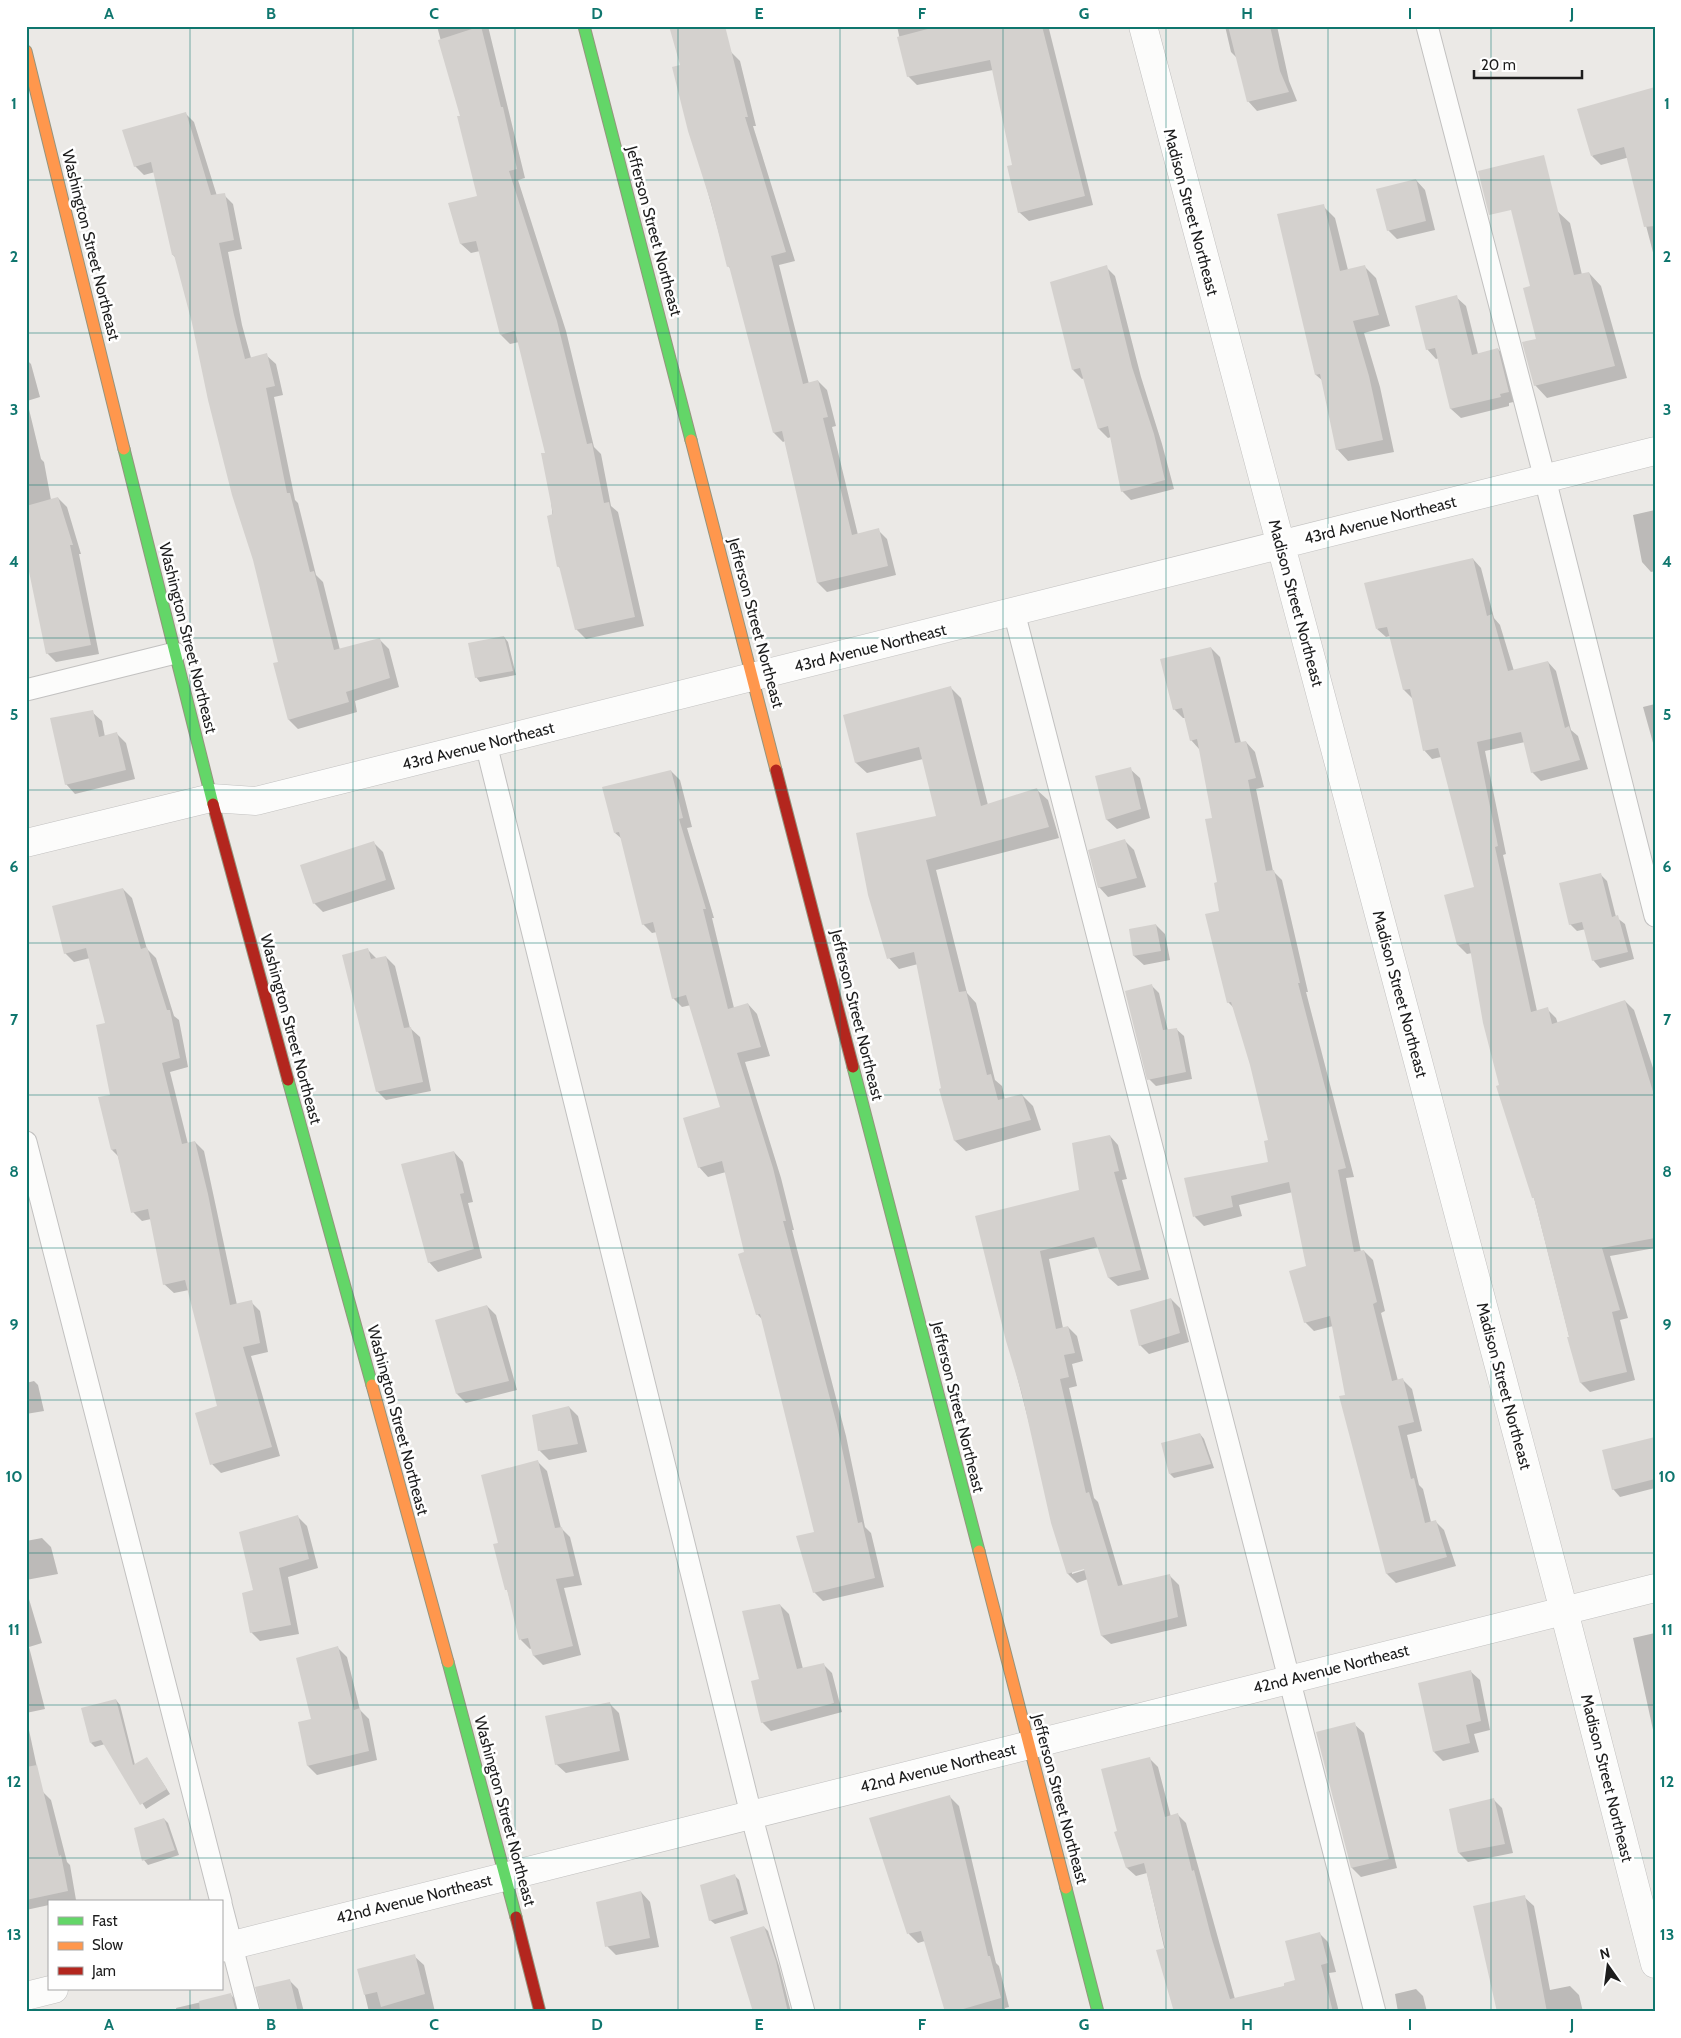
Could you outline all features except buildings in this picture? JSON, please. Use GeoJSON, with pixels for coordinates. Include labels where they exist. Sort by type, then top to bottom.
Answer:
{"type":"FeatureCollection","features":[{"type":"Feature","properties":{"kind":"street","name":"Jefferson Street Northeast"},"geometry":{"type":"LineString","coordinates":[[584,26],[1098,2012]]}},
{"type":"Feature","properties":{"kind":"street","name":"Madison Street Northeast"},"geometry":{"type":"LineString","coordinates":[[1142,26],[1564,1611],[1655,1964]]}},
{"type":"Feature","properties":{"kind":"street","name":"Washington Street Northeast"},"geometry":{"type":"LineString","coordinates":[[26,51],[210,798],[506,1876],[540,2012]]}},
{"type":"Feature","properties":{"kind":"street","name":"43rd Avenue Northeast"},"geometry":{"type":"LineString","coordinates":[[26,843],[210,798],[256,802],[1655,451]]}},
{"type":"Feature","properties":{"kind":"street","name":"42nd Avenue Northeast"},"geometry":{"type":"LineString","coordinates":[[226,1946],[1655,1588]]}},
{"type":"Feature","properties":{"kind":"street"},"geometry":{"type":"LineString","coordinates":[[26,1996],[50,1990]]}},
{"type":"Feature","properties":{"kind":"lane"},"geometry":{"type":"LineString","coordinates":[[1427,26],[1545,479],[1655,916]]}},
{"type":"Feature","properties":{"kind":"lane"},"geometry":{"type":"LineString","coordinates":[[1014,612],[1374,2012]]}},
{"type":"Feature","properties":{"kind":"lane"},"geometry":{"type":"LineString","coordinates":[[26,690],[175,653]]}},
{"type":"Feature","properties":{"kind":"lane"},"geometry":{"type":"LineString","coordinates":[[486,744],[751,1814],[804,2012]]}},
{"type":"Feature","properties":{"kind":"lane"},"geometry":{"type":"LineString","coordinates":[[26,1142],[220,1900]]}},
{"type":"Feature","properties":{"kind":"lane"},"geometry":{"type":"LineString","coordinates":[[222,1912],[226,1946],[249,2012]]}},
{"type":"Feature","properties":{"kind":"traffic: fast"},"geometry":{"type":"LineString","coordinates":[[584,26],[691,440]]}},
{"type":"Feature","properties":{"kind":"traffic: fast"},"geometry":{"type":"LineString","coordinates":[[124,449],[213,804]]}},
{"type":"Feature","properties":{"kind":"traffic: fast"},"geometry":{"type":"LineString","coordinates":[[853,1067],[979,1551]]}},
{"type":"Feature","properties":{"kind":"traffic: fast"},"geometry":{"type":"LineString","coordinates":[[288,1080],[372,1385]]}},
{"type":"Feature","properties":{"kind":"traffic: fast"},"geometry":{"type":"LineString","coordinates":[[448,1662],[516,1917]]}},
{"type":"Feature","properties":{"kind":"traffic: fast"},"geometry":{"type":"LineString","coordinates":[[1066,1888],[1098,2012]]}},
{"type":"Feature","properties":{"kind":"traffic: slow"},"geometry":{"type":"LineString","coordinates":[[26,51],[124,449]]}},
{"type":"Feature","properties":{"kind":"traffic: slow"},"geometry":{"type":"LineString","coordinates":[[691,440],[776,770]]}},
{"type":"Feature","properties":{"kind":"traffic: slow"},"geometry":{"type":"LineString","coordinates":[[372,1385],[448,1662]]}},
{"type":"Feature","properties":{"kind":"traffic: slow"},"geometry":{"type":"LineString","coordinates":[[979,1551],[1066,1888]]}},
{"type":"Feature","properties":{"kind":"traffic: jam"},"geometry":{"type":"LineString","coordinates":[[776,770],[853,1067]]}},
{"type":"Feature","properties":{"kind":"traffic: jam"},"geometry":{"type":"LineString","coordinates":[[213,804],[288,1080]]}},
{"type":"Feature","properties":{"kind":"traffic: jam"},"geometry":{"type":"LineString","coordinates":[[516,1917],[540,2012]]}}]}
